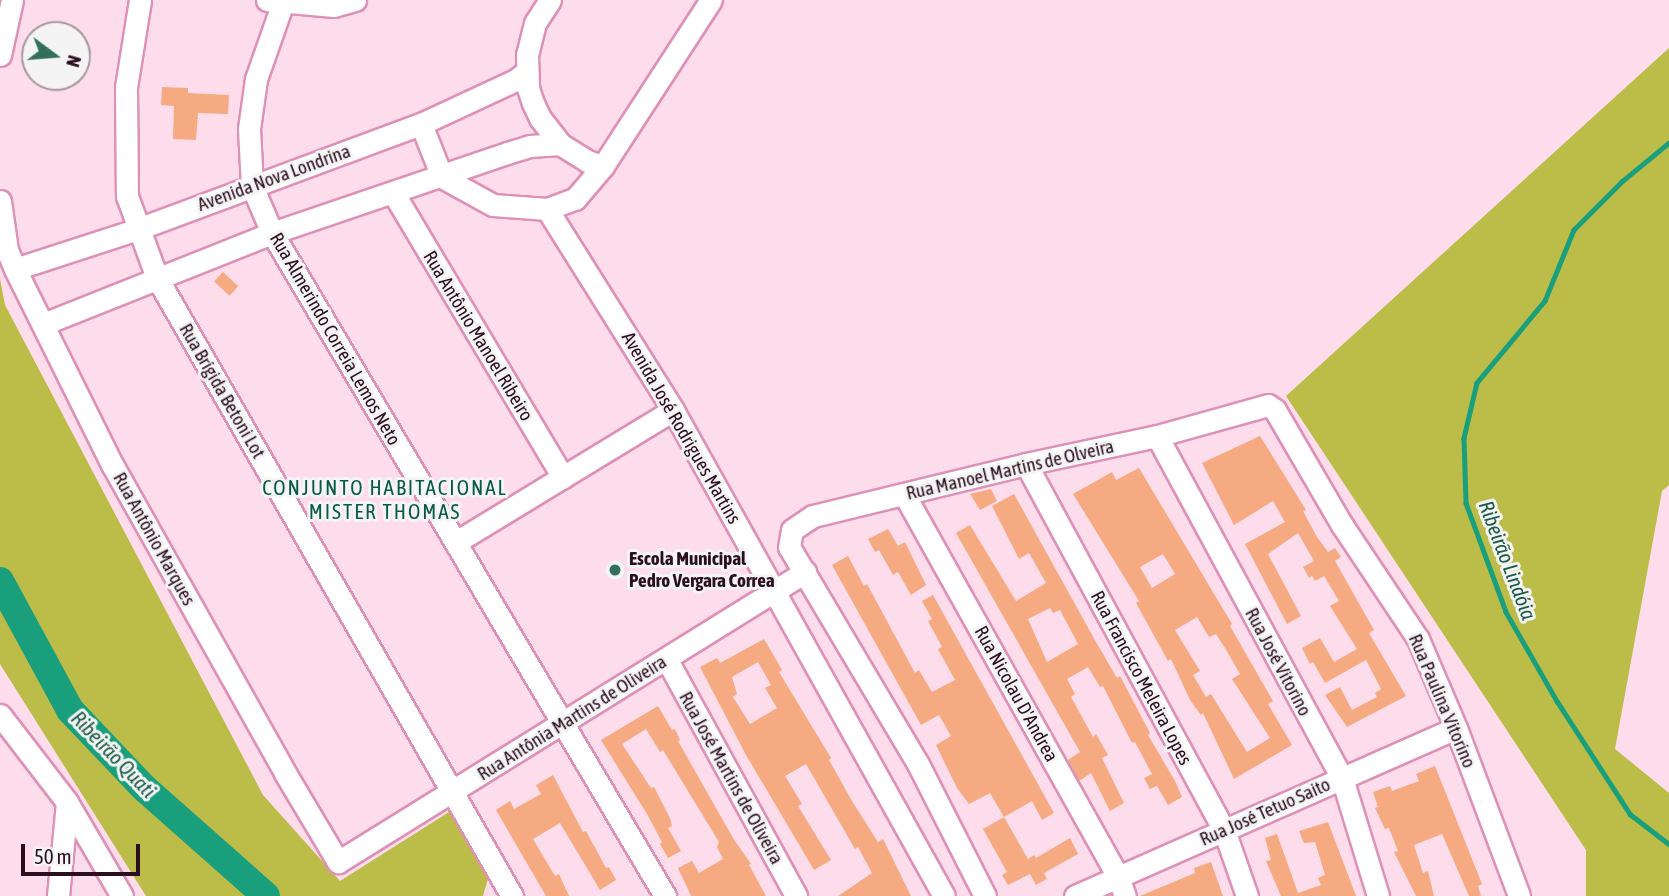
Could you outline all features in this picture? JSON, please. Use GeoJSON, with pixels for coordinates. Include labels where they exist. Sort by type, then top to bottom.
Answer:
{"type":"FeatureCollection","features":[{"type":"Feature","properties":{"kind":"street"},"geometry":{"type":"LineString","coordinates":[[0,55],[12,0]]}},
{"type":"Feature","properties":{"kind":"street","name":"Rua Brígida Betoni Lot"},"geometry":{"type":"LineString","coordinates":[[140,0],[130,52],[124,123],[127,196],[157,278],[512,896]]}},
{"type":"Feature","properties":{"kind":"street"},"geometry":{"type":"LineString","coordinates":[[275,1],[334,6],[355,0]]}},
{"type":"Feature","properties":{"kind":"street"},"geometry":{"type":"LineString","coordinates":[[550,0],[530,39],[526,72],[536,111],[560,144],[587,162],[603,166]]}},
{"type":"Feature","properties":{"kind":"street"},"geometry":{"type":"LineString","coordinates":[[421,124],[442,177],[493,205],[547,209],[575,200],[603,166],[711,0]]}},
{"type":"Feature","properties":{"kind":"street","name":"Rua Almerindo Correia Lemos Neto"},"geometry":{"type":"LineString","coordinates":[[275,1],[251,104],[249,155],[252,186],[272,233],[664,896]]}},
{"type":"Feature","properties":{"kind":"street","name":"Avenida Nova Londrina"},"geometry":{"type":"LineString","coordinates":[[15,269],[138,229],[421,124],[516,80],[526,72]]}},
{"type":"Feature","properties":{"kind":"street"},"geometry":{"type":"LineString","coordinates":[[43,324],[272,233],[530,146],[560,144]]}},
{"type":"Feature","properties":{"kind":"street","name":"Rua Antônio Manoel Ribeiro"},"geometry":{"type":"LineString","coordinates":[[394,194],[563,477]]}},
{"type":"Feature","properties":{"kind":"street","name":"Rua Antônio Marques"},"geometry":{"type":"LineString","coordinates":[[0,201],[8,250],[15,269],[113,466],[285,773],[338,862]]}},
{"type":"Feature","properties":{"kind":"street","name":"Avenida José Rodrigues Martins"},"geometry":{"type":"LineString","coordinates":[[547,209],[673,410],[944,896]]}},
{"type":"Feature","properties":{"kind":"street","name":"Rua Manoel Martins de Olveira"},"geometry":{"type":"LineString","coordinates":[[805,572],[789,547],[792,530],[813,516],[1026,464],[1157,436],[1268,405],[1275,410]]}},
{"type":"Feature","properties":{"kind":"street"},"geometry":{"type":"LineString","coordinates":[[456,542],[673,410]]}},
{"type":"Feature","properties":{"kind":"street","name":"Rua Paulina Vitorino"},"geometry":{"type":"LineString","coordinates":[[1275,410],[1342,525],[1418,639],[1456,728],[1519,896]]}},
{"type":"Feature","properties":{"kind":"street","name":"Rua José Vitorino"},"geometry":{"type":"LineString","coordinates":[[1157,436],[1342,778],[1378,896]]}},
{"type":"Feature","properties":{"kind":"street","name":"Rua Francisco Meleira Lopes"},"geometry":{"type":"LineString","coordinates":[[1026,464],[1224,830],[1247,896]]}},
{"type":"Feature","properties":{"kind":"street","name":"Rua Nicolau D'Andrea"},"geometry":{"type":"LineString","coordinates":[[904,494],[1121,886]]}},
{"type":"Feature","properties":{"kind":"street"},"geometry":{"type":"LineString","coordinates":[[805,572],[918,764],[985,896]]}},
{"type":"Feature","properties":{"kind":"street","name":"Rua Antônia Martins de Oliveira"},"geometry":{"type":"LineString","coordinates":[[338,862],[805,572]]}},
{"type":"Feature","properties":{"kind":"street","name":"Rua José Martins de Oliveira"},"geometry":{"type":"LineString","coordinates":[[667,660],[796,896]]}},
{"type":"Feature","properties":{"kind":"street"},"geometry":{"type":"LineString","coordinates":[[0,715],[67,802],[122,896]]}},
{"type":"Feature","properties":{"kind":"street","name":"Rua José Tetuo Saito"},"geometry":{"type":"LineString","coordinates":[[1075,896],[1121,886],[1224,830],[1456,728]]}},
{"type":"Feature","properties":{"kind":"street"},"geometry":{"type":"LineString","coordinates":[[58,896],[67,802]]}},
{"type":"Feature","properties":{"kind":"shaded area"},"geometry":{"type":"Polygon","coordinates":[[[1669,48],[1669,485],[1662,491],[1615,749],[1669,793],[1669,896],[1586,896],[1586,850],[1286,396],[1669,48]]]}},
{"type":"Feature","properties":{"kind":"shaded area"},"geometry":{"type":"Polygon","coordinates":[[[0,279],[5,305],[263,795],[340,881],[449,812],[492,865],[483,896],[146,896],[0,664],[0,279]]]}},
{"type":"Feature","properties":{"kind":"building"},"geometry":{"type":"Polygon","coordinates":[[[162,87],[188,88],[188,93],[229,95],[228,114],[198,113],[196,140],[173,139],[174,106],[161,105],[162,87]]]}},
{"type":"Feature","properties":{"kind":"building"},"geometry":{"type":"Polygon","coordinates":[[[223,272],[238,286],[229,296],[214,282],[223,272]]]}},
{"type":"Feature","properties":{"kind":"building"},"geometry":{"type":"Polygon","coordinates":[[[1260,436],[1306,510],[1303,511],[1317,537],[1328,552],[1335,548],[1341,557],[1335,561],[1374,630],[1369,633],[1406,696],[1347,727],[1325,695],[1340,687],[1352,710],[1377,697],[1375,693],[1381,689],[1366,660],[1325,683],[1313,662],[1310,664],[1302,648],[1320,638],[1334,662],[1357,649],[1330,606],[1339,601],[1324,576],[1315,581],[1312,576],[1309,578],[1303,567],[1314,561],[1298,533],[1268,554],[1301,616],[1287,624],[1245,544],[1285,522],[1273,501],[1234,525],[1202,463],[1260,436]]]}},
{"type":"Feature","properties":{"kind":"building"},"geometry":{"type":"Polygon","coordinates":[[[1139,468],[1232,624],[1230,626],[1273,701],[1268,704],[1292,745],[1234,779],[1203,713],[1201,715],[1190,700],[1171,659],[1168,661],[1136,603],[1139,601],[1073,494],[1112,472],[1116,480],[1139,468]],[[1163,554],[1140,567],[1152,588],[1175,574],[1163,554]],[[1197,617],[1175,630],[1200,671],[1193,675],[1206,697],[1211,694],[1247,752],[1270,738],[1232,679],[1240,674],[1225,648],[1216,634],[1209,637],[1197,617]]]}},
{"type":"Feature","properties":{"kind":"building"},"geometry":{"type":"Polygon","coordinates":[[[991,489],[997,501],[980,510],[970,494],[991,489]]]}},
{"type":"Feature","properties":{"kind":"building"},"geometry":{"type":"Polygon","coordinates":[[[1014,494],[1096,642],[1117,678],[1120,676],[1182,797],[1168,805],[1157,786],[1150,789],[1144,778],[1152,774],[1135,742],[1132,743],[1103,686],[1100,687],[1088,667],[1067,679],[1075,694],[1071,697],[1093,737],[1096,734],[1108,755],[1102,758],[1124,803],[1110,811],[1091,773],[1079,781],[1068,760],[1080,752],[956,533],[970,525],[1016,601],[1046,583],[1029,553],[1019,559],[992,506],[1014,494]],[[1050,608],[1028,619],[1047,662],[1078,644],[1060,610],[1053,613],[1050,608]]]}},
{"type":"Feature","properties":{"kind":"building"},"geometry":{"type":"Polygon","coordinates":[[[888,529],[898,546],[905,542],[926,585],[911,595],[898,572],[893,575],[879,550],[875,552],[868,539],[888,529]]]}},
{"type":"Feature","properties":{"kind":"building"},"geometry":{"type":"Polygon","coordinates":[[[848,556],[864,586],[867,584],[915,673],[919,670],[932,692],[955,680],[938,649],[942,647],[928,621],[932,619],[922,601],[933,595],[1054,813],[1042,820],[1032,801],[1004,817],[990,793],[969,804],[957,788],[936,745],[951,736],[939,715],[921,725],[832,565],[848,556]]]}},
{"type":"Feature","properties":{"kind":"building"},"geometry":{"type":"Polygon","coordinates":[[[764,639],[782,670],[779,672],[831,758],[829,760],[852,801],[878,842],[883,839],[911,896],[838,896],[872,873],[858,847],[855,849],[806,764],[785,776],[802,804],[798,806],[831,860],[814,870],[746,755],[700,667],[717,658],[720,663],[764,639]],[[758,662],[732,677],[737,694],[733,697],[750,724],[777,708],[765,688],[771,685],[758,662]]]}},
{"type":"Feature","properties":{"kind":"building"},"geometry":{"type":"Polygon","coordinates":[[[658,706],[672,730],[675,729],[680,740],[678,741],[733,838],[751,864],[749,865],[766,896],[691,896],[678,868],[692,861],[699,873],[723,859],[717,847],[719,842],[663,750],[660,752],[646,729],[622,744],[651,788],[654,787],[670,818],[672,826],[668,828],[681,851],[668,858],[660,844],[662,842],[647,814],[601,740],[658,706]]]}},
{"type":"Feature","properties":{"kind":"building"},"geometry":{"type":"Polygon","coordinates":[[[1435,766],[1482,884],[1478,886],[1481,896],[1469,896],[1442,834],[1414,845],[1423,873],[1428,871],[1434,896],[1416,896],[1394,852],[1398,851],[1389,828],[1385,829],[1375,808],[1378,807],[1373,792],[1390,786],[1392,791],[1419,781],[1416,774],[1435,766]]]}},
{"type":"Feature","properties":{"kind":"building"},"geometry":{"type":"Polygon","coordinates":[[[553,775],[583,832],[586,831],[606,868],[609,867],[616,880],[600,890],[560,823],[533,839],[555,876],[559,874],[569,896],[546,896],[496,810],[510,801],[514,809],[541,794],[536,785],[553,775]]]}},
{"type":"Feature","properties":{"kind":"building"},"geometry":{"type":"Polygon","coordinates":[[[1004,817],[1028,859],[1034,855],[1036,858],[1070,838],[1078,854],[1044,873],[1047,879],[1036,885],[1030,874],[1008,885],[1002,875],[1007,872],[983,829],[1004,817]]]}},
{"type":"Feature","properties":{"kind":"building"},"geometry":{"type":"Polygon","coordinates":[[[1328,822],[1356,896],[1281,896],[1266,861],[1271,860],[1265,838],[1277,834],[1298,893],[1321,885],[1318,878],[1325,875],[1315,842],[1304,843],[1299,831],[1328,822]]]}},
{"type":"Feature","properties":{"kind":"building"},"geometry":{"type":"Polygon","coordinates":[[[1211,862],[1223,896],[1140,896],[1195,873],[1194,868],[1211,862]]]}},
{"type":"Feature","properties":{"kind":"waterway","name":"Ribeirão Lindóia"},"geometry":{"type":"LineString","coordinates":[[1669,143],[1623,181],[1574,230],[1545,301],[1477,383],[1464,438],[1466,503],[1506,612],[1557,701],[1630,814],[1669,844]]}},
{"type":"Feature","properties":{"kind":"waterway","name":"Ribeirão Quati"},"geometry":{"type":"LineString","coordinates":[[0,581],[70,710],[143,787],[266,896]]}},
{"type":"Feature","properties":{"kind":"place","name":"Escola Municipal Pedro Vergara Correa"},"geometry":{"type":"Point","coordinates":[615,570]}},
{"type":"Feature","properties":{"kind":"district","name":"CONJUNTO HABITACIONAL MISTER THOMAS"},"geometry":{"type":"Point","coordinates":[385,499]}}]}
